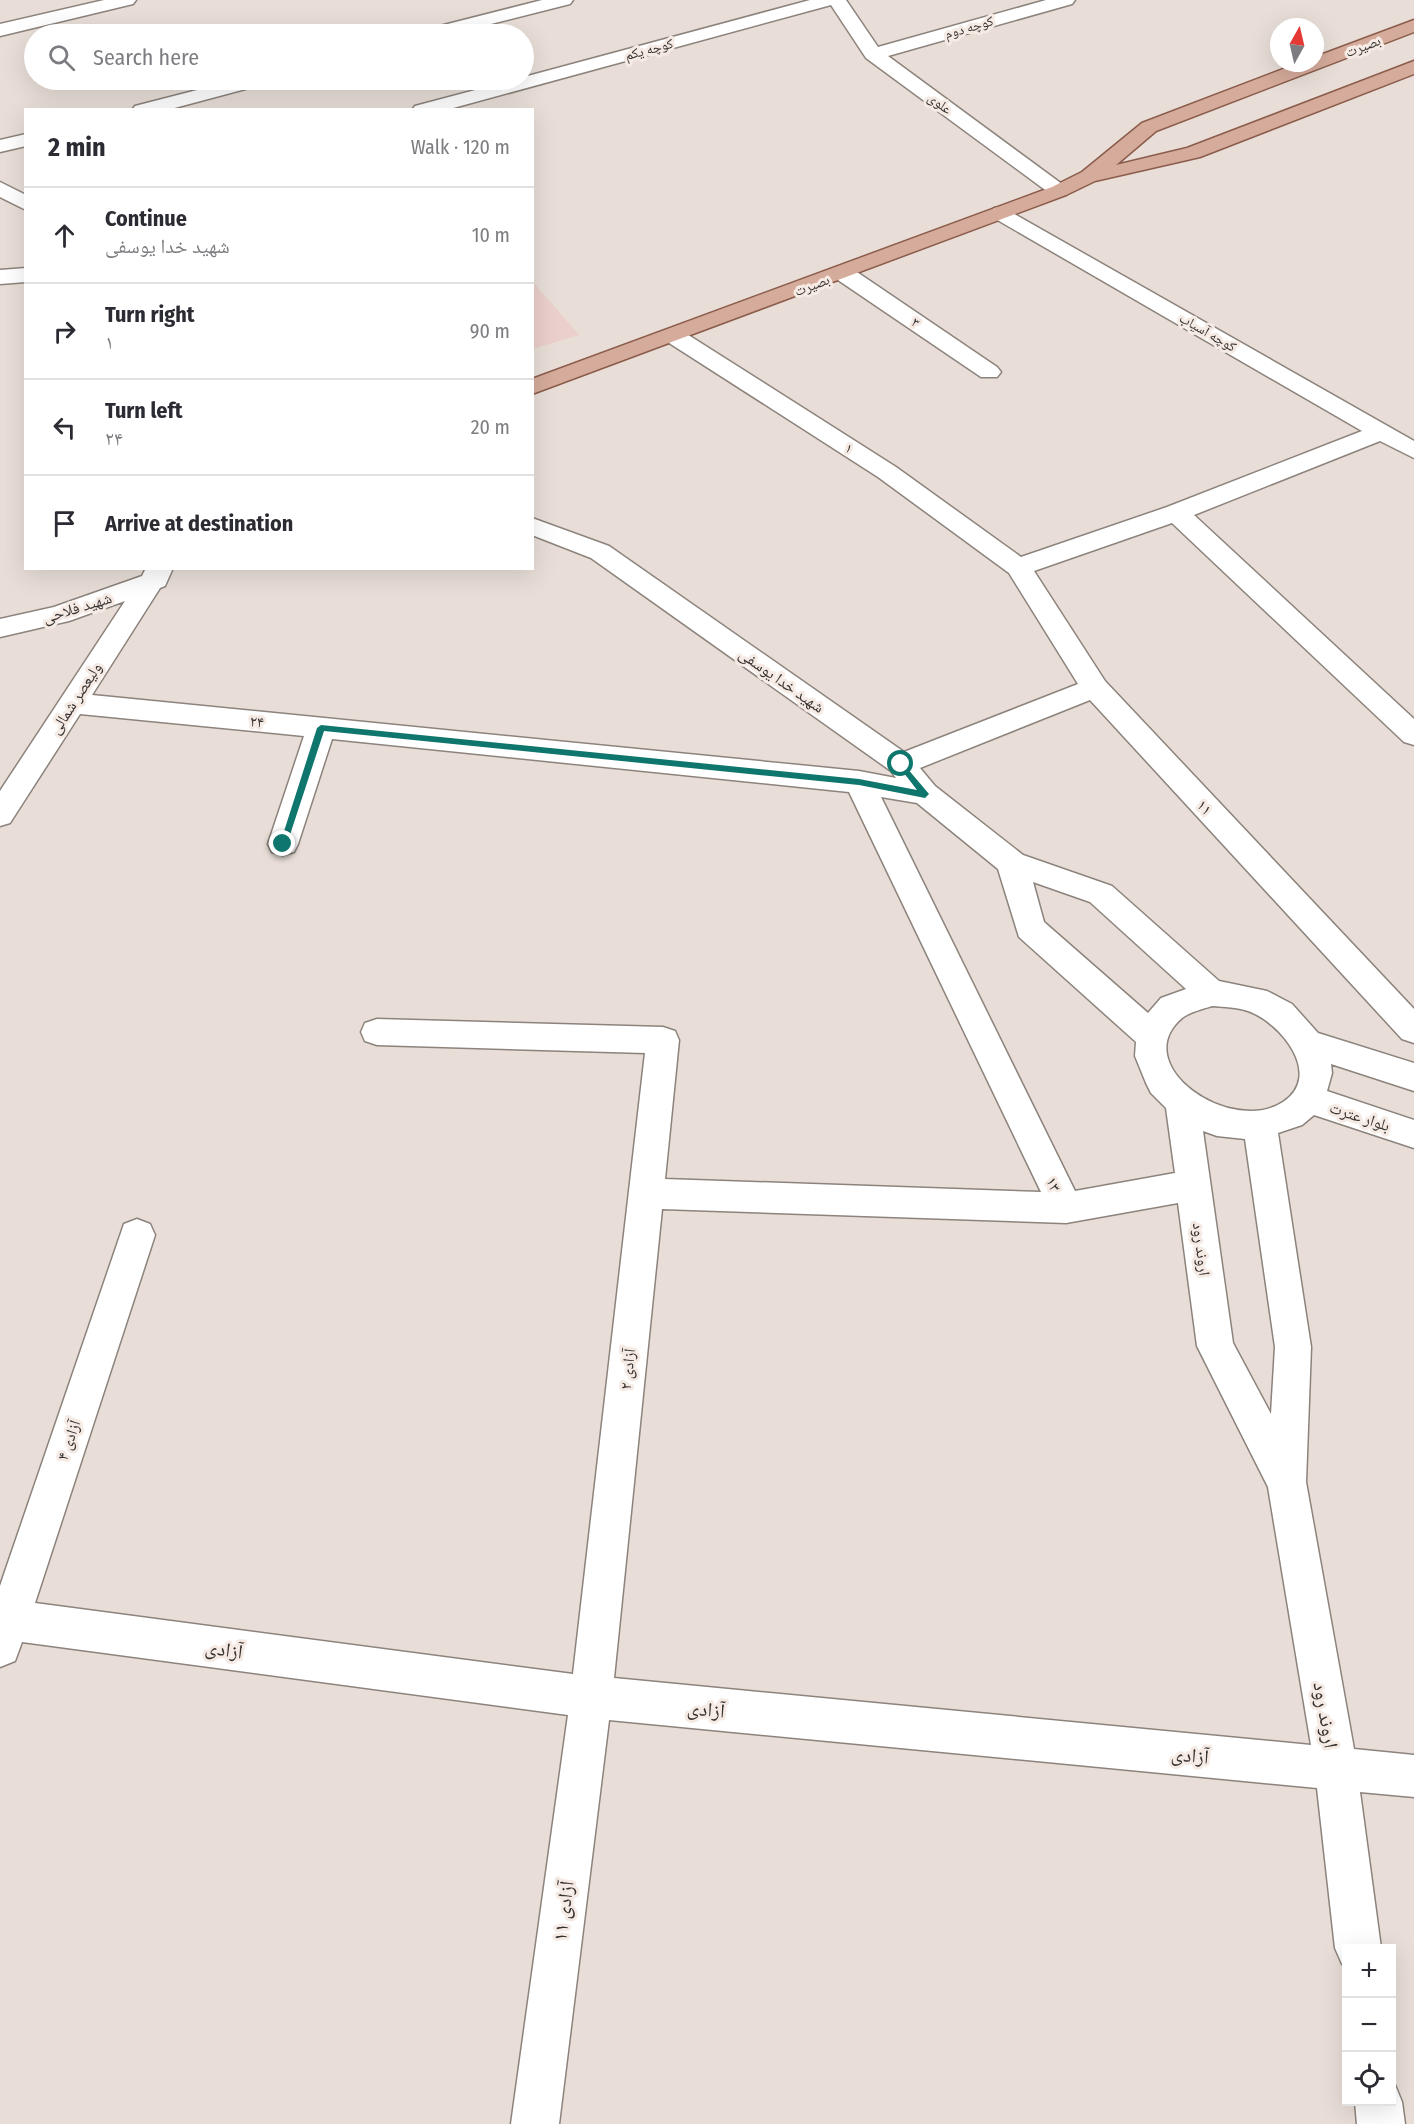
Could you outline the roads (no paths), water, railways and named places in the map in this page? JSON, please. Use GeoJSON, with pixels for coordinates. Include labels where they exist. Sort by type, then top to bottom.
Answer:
{"type":"FeatureCollection","features":[{"type":"Feature","properties":{"kind":"main road","name":"بصیرت"},"geometry":{"type":"LineString","coordinates":[[535,386],[1059,191],[1089,176],[1149,127],[1414,26]]}},
{"type":"Feature","properties":{"kind":"main road","name":"بصیرت"},"geometry":{"type":"LineString","coordinates":[[1089,176],[1193,153],[1414,67]]}},
{"type":"Feature","properties":{"kind":"street"},"geometry":{"type":"LineString","coordinates":[[25,24],[127,0]]}},
{"type":"Feature","properties":{"kind":"street"},"geometry":{"type":"LineString","coordinates":[[469,24],[564,0]]}},
{"type":"Feature","properties":{"kind":"street","name":"کوچه یکم"},"geometry":{"type":"LineString","coordinates":[[534,79],[831,0]]}},
{"type":"Feature","properties":{"kind":"street","name":"علوی"},"geometry":{"type":"LineString","coordinates":[[837,0],[873,54],[1059,191]]}},
{"type":"Feature","properties":{"kind":"street","name":"کوچه دوم"},"geometry":{"type":"LineString","coordinates":[[873,54],[1066,0]]}},
{"type":"Feature","properties":{"kind":"street"},"geometry":{"type":"LineString","coordinates":[[0,30],[24,24]]}},
{"type":"Feature","properties":{"kind":"street"},"geometry":{"type":"LineString","coordinates":[[150,108],[219,90]]}},
{"type":"Feature","properties":{"kind":"street","name":"کوچه یکم"},"geometry":{"type":"LineString","coordinates":[[429,108],[493,90]]}},
{"type":"Feature","properties":{"kind":"street"},"geometry":{"type":"LineString","coordinates":[[0,146],[24,140]]}},
{"type":"Feature","properties":{"kind":"street"},"geometry":{"type":"LineString","coordinates":[[0,188],[24,203]]}},
{"type":"Feature","properties":{"kind":"street","name":"کوچه آسیاب"},"geometry":{"type":"LineString","coordinates":[[1002,213],[1414,452]]}},
{"type":"Feature","properties":{"kind":"street","name":"۳"},"geometry":{"type":"LineString","coordinates":[[843,273],[989,372]]}},
{"type":"Feature","properties":{"kind":"street"},"geometry":{"type":"LineString","coordinates":[[0,277],[24,275]]}},
{"type":"Feature","properties":{"kind":"street","name":"۱"},"geometry":{"type":"LineString","coordinates":[[674,336],[887,472],[1018,567]]}},
{"type":"Feature","properties":{"kind":"street"},"geometry":{"type":"LineString","coordinates":[[1018,567],[1176,513],[1382,432]]}},
{"type":"Feature","properties":{"kind":"street"},"geometry":{"type":"LineString","coordinates":[[534,508],[600,552]]}},
{"type":"Feature","properties":{"kind":"street"},"geometry":{"type":"LineString","coordinates":[[1176,513],[1414,735]]}},
{"type":"Feature","properties":{"kind":"street","name":"شهید خدا یوسفی"},"geometry":{"type":"LineString","coordinates":[[534,527],[600,552],[901,764],[925,794],[1012,863],[1101,894],[1211,993]]}},
{"type":"Feature","properties":{"kind":"street","name":"۱۱"},"geometry":{"type":"LineString","coordinates":[[1018,567],[1095,688],[1414,1030]]}},
{"type":"Feature","properties":{"kind":"street","name":"شهید فلاحی"},"geometry":{"type":"LineString","coordinates":[[0,628],[60,615],[160,573]]}},
{"type":"Feature","properties":{"kind":"street","name":"ولیعصر شمالی"},"geometry":{"type":"LineString","coordinates":[[0,815],[71,703],[160,573]]}},
{"type":"Feature","properties":{"kind":"street"},"geometry":{"type":"LineString","coordinates":[[901,764],[1095,688]]}},
{"type":"Feature","properties":{"kind":"street","name":"۲۴"},"geometry":{"type":"LineString","coordinates":[[71,703],[321,728]]}},
{"type":"Feature","properties":{"kind":"street"},"geometry":{"type":"LineString","coordinates":[[283,844],[321,728],[859,782],[925,794]]}},
{"type":"Feature","properties":{"kind":"street","name":"۱۳"},"geometry":{"type":"LineString","coordinates":[[646,1193],[1066,1208],[859,782]]}},
{"type":"Feature","properties":{"kind":"street"},"geometry":{"type":"LineString","coordinates":[[1012,863],[1030,928],[1150,1035]]}},
{"type":"Feature","properties":{"kind":"street"},"geometry":{"type":"LineString","coordinates":[[1211,993],[1234,994],[1257,1000],[1277,1011],[1295,1026],[1308,1044],[1315,1063],[1314,1082],[1307,1099],[1295,1112],[1260,1126],[1234,1126],[1208,1119],[1184,1106],[1166,1090],[1154,1073],[1149,1053],[1150,1035],[1158,1019],[1172,1006],[1190,997],[1211,993]]}},
{"type":"Feature","properties":{"kind":"street","name":"آزادی ۲"},"geometry":{"type":"LineString","coordinates":[[377,1032],[663,1040],[591,1698]]}},
{"type":"Feature","properties":{"kind":"street"},"geometry":{"type":"LineString","coordinates":[[1308,1044],[1414,1077]]}},
{"type":"Feature","properties":{"kind":"street","name":"بلوار عترت"},"geometry":{"type":"LineString","coordinates":[[1307,1099],[1414,1134]]}},
{"type":"Feature","properties":{"kind":"street","name":"اروند رود"},"geometry":{"type":"LineString","coordinates":[[1184,1106],[1215,1346],[1287,1482]]}},
{"type":"Feature","properties":{"kind":"street","name":"اروند رود"},"geometry":{"type":"LineString","coordinates":[[1260,1126],[1293,1347],[1287,1482],[1336,1769],[1358,1944]]}},
{"type":"Feature","properties":{"kind":"street"},"geometry":{"type":"LineString","coordinates":[[1066,1208],[1194,1185]]}},
{"type":"Feature","properties":{"kind":"street","name":"آزادی ۴"},"geometry":{"type":"LineString","coordinates":[[3,1628],[137,1235]]}},
{"type":"Feature","properties":{"kind":"street","name":"آزادی"},"geometry":{"type":"LineString","coordinates":[[3,1628],[591,1698],[1414,1776]]}},
{"type":"Feature","properties":{"kind":"street","name":"آزادی ۱۱"},"geometry":{"type":"LineString","coordinates":[[535,2124],[591,1698]]}},
{"type":"Feature","properties":{"kind":"street"},"geometry":{"type":"LineString","coordinates":[[1379,2106],[1381,2124]]}}]}
